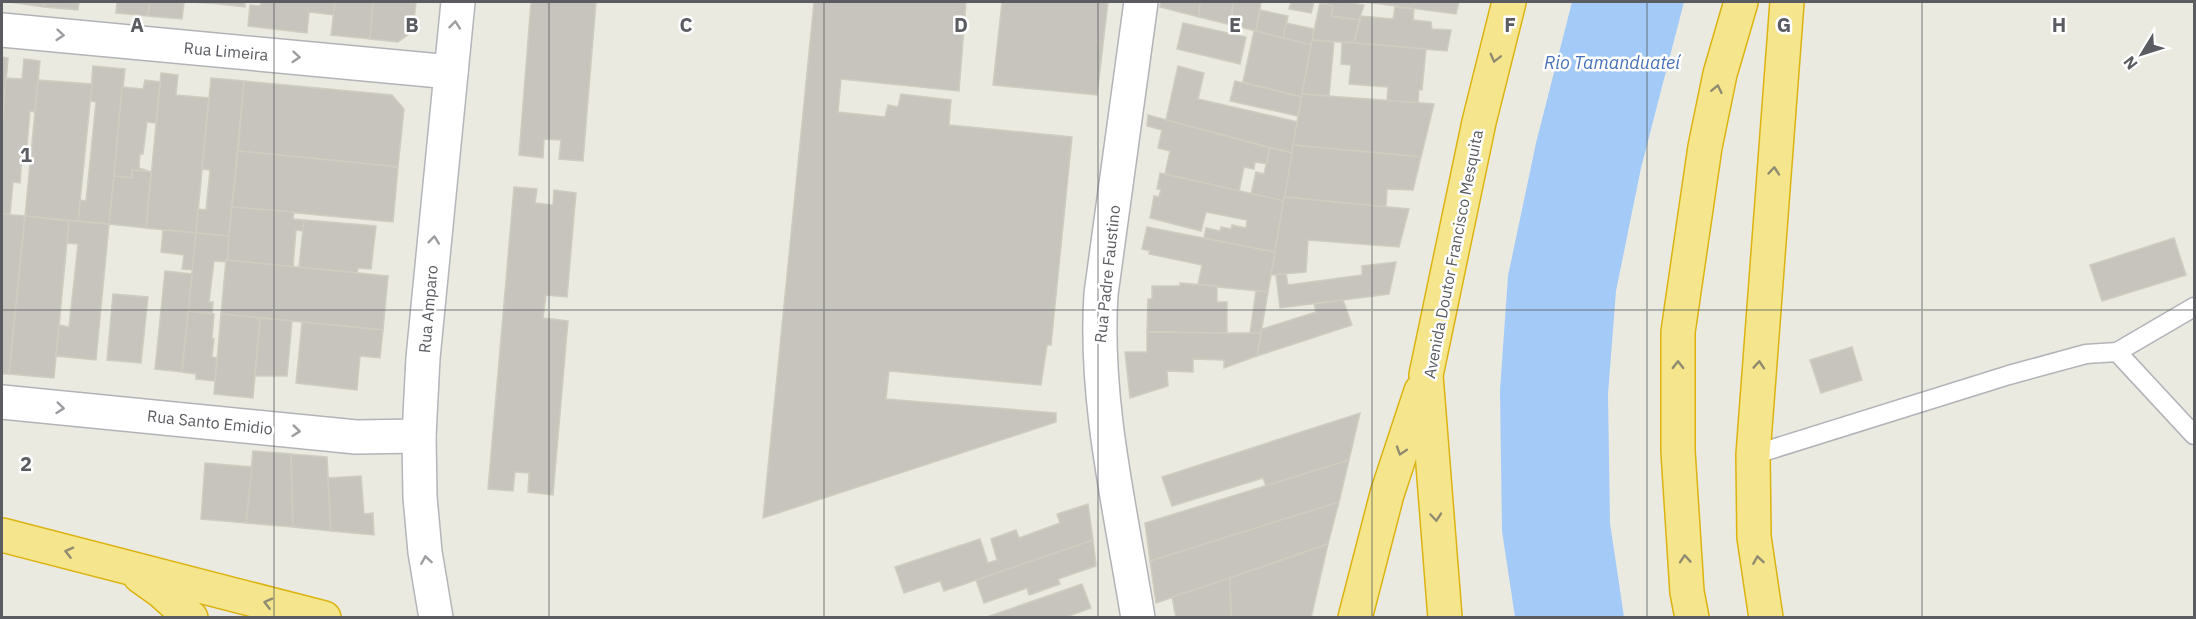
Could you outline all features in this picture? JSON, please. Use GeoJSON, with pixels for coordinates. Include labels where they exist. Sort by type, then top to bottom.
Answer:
{"type":"FeatureCollection","features":[{"type":"Feature","properties":{"kind":"highway","name":"Avenida Doutor Francisco Mesquita"},"geometry":{"type":"LineString","coordinates":[[1444,618],[1426,375],[1479,122],[1509,2]]}},
{"type":"Feature","properties":{"kind":"highway"},"geometry":{"type":"LineString","coordinates":[[1692,618],[1688,592],[1678,451],[1678,332],[1705,147],[1720,74],[1741,2]]}},
{"type":"Feature","properties":{"kind":"highway"},"geometry":{"type":"LineString","coordinates":[[1767,618],[1754,537],[1753,455],[1787,2]]}},
{"type":"Feature","properties":{"kind":"highway"},"geometry":{"type":"LineString","coordinates":[[1355,618],[1387,494],[1426,375]]}},
{"type":"Feature","properties":{"kind":"highway"},"geometry":{"type":"LineString","coordinates":[[2,535],[324,618]]}},
{"type":"Feature","properties":{"kind":"highway"},"geometry":{"type":"LineString","coordinates":[[126,566],[161,591],[191,618]]}},
{"type":"Feature","properties":{"kind":"street","name":"Rua Amparo"},"geometry":{"type":"LineString","coordinates":[[436,618],[425,552],[420,497],[419,436],[423,358],[458,2]]}},
{"type":"Feature","properties":{"kind":"street","name":"Rua Padre Faustino"},"geometry":{"type":"LineString","coordinates":[[1138,618],[1105,408],[1098,341],[1101,294],[1141,2]]}},
{"type":"Feature","properties":{"kind":"street","name":"Rua Limeira"},"geometry":{"type":"LineString","coordinates":[[2,30],[451,72]]}},
{"type":"Feature","properties":{"kind":"street","name":"Rua Santo Emidio"},"geometry":{"type":"LineString","coordinates":[[2,402],[356,437],[419,436]]}},
{"type":"Feature","properties":{"kind":"lane"},"geometry":{"type":"LineString","coordinates":[[1753,455],[2009,375],[2086,354],[2117,352],[2194,307]]}},
{"type":"Feature","properties":{"kind":"lane"},"geometry":{"type":"LineString","coordinates":[[2117,352],[2194,435]]}},
{"type":"Feature","properties":{"kind":"water","name":"Rio Tamanduateí"},"geometry":{"type":"Polygon","coordinates":[[[1572,2],[1684,2],[1641,168],[1616,291],[1608,394],[1610,523],[1624,617],[1515,617],[1502,531],[1500,390],[1508,276],[1536,143],[1572,2]]]}},
{"type":"Feature","properties":{"kind":"building"},"geometry":{"type":"Polygon","coordinates":[[[9,2],[44,2],[44,7],[9,2]]]}},
{"type":"Feature","properties":{"kind":"building"},"geometry":{"type":"Polygon","coordinates":[[[44,2],[79,2],[78,10],[44,7],[44,2]]]}},
{"type":"Feature","properties":{"kind":"building"},"geometry":{"type":"Polygon","coordinates":[[[117,2],[150,2],[148,16],[116,13],[117,2]]]}},
{"type":"Feature","properties":{"kind":"building"},"geometry":{"type":"Polygon","coordinates":[[[150,2],[184,2],[182,19],[148,16],[150,2]]]}},
{"type":"Feature","properties":{"kind":"building"},"geometry":{"type":"Polygon","coordinates":[[[192,2],[219,2],[219,4],[192,2]]]}},
{"type":"Feature","properties":{"kind":"building"},"geometry":{"type":"Polygon","coordinates":[[[219,2],[245,2],[245,7],[219,4],[219,2]]]}},
{"type":"Feature","properties":{"kind":"building"},"geometry":{"type":"Polygon","coordinates":[[[261,2],[335,2],[334,15],[309,12],[307,33],[248,26],[250,5],[260,6],[261,2]]]}},
{"type":"Feature","properties":{"kind":"building"},"geometry":{"type":"Polygon","coordinates":[[[335,2],[373,2],[370,39],[331,35],[335,2]]]}},
{"type":"Feature","properties":{"kind":"building"},"geometry":{"type":"Polygon","coordinates":[[[373,2],[416,2],[413,31],[398,42],[370,39],[373,2]]]}},
{"type":"Feature","properties":{"kind":"building"},"geometry":{"type":"Polygon","coordinates":[[[531,2],[596,2],[583,161],[559,159],[561,140],[544,139],[543,158],[519,155],[531,2]]]}},
{"type":"Feature","properties":{"kind":"building"},"geometry":{"type":"Polygon","coordinates":[[[814,2],[966,2],[959,91],[841,79],[838,112],[885,117],[888,105],[898,107],[901,94],[951,100],[949,125],[1072,137],[1051,345],[1047,345],[1041,385],[889,371],[886,399],[1056,413],[1056,422],[763,518],[814,2]]]}},
{"type":"Feature","properties":{"kind":"building"},"geometry":{"type":"Polygon","coordinates":[[[1002,2],[1108,2],[1097,95],[993,85],[1002,2]]]}},
{"type":"Feature","properties":{"kind":"building"},"geometry":{"type":"Polygon","coordinates":[[[1161,2],[1200,2],[1199,17],[1160,7],[1161,2]]]}},
{"type":"Feature","properties":{"kind":"building"},"geometry":{"type":"Polygon","coordinates":[[[1200,2],[1233,2],[1231,25],[1199,17],[1200,2]]]}},
{"type":"Feature","properties":{"kind":"building"},"geometry":{"type":"Polygon","coordinates":[[[1233,2],[1261,2],[1256,31],[1231,25],[1233,2]]]}},
{"type":"Feature","properties":{"kind":"building"},"geometry":{"type":"Polygon","coordinates":[[[1291,2],[1314,2],[1311,13],[1289,9],[1291,2]]]}},
{"type":"Feature","properties":{"kind":"building"},"geometry":{"type":"Polygon","coordinates":[[[1320,2],[1364,5],[1359,20],[1331,16],[1333,6],[1320,2]]]}},
{"type":"Feature","properties":{"kind":"building"},"geometry":{"type":"Polygon","coordinates":[[[1365,2],[1459,2],[1456,14],[1365,2]]]}},
{"type":"Feature","properties":{"kind":"building"},"geometry":{"type":"Polygon","coordinates":[[[1320,3],[1333,6],[1331,16],[1359,20],[1354,43],[1312,40],[1320,3]]]}},
{"type":"Feature","properties":{"kind":"building"},"geometry":{"type":"Polygon","coordinates":[[[1395,7],[1414,9],[1413,20],[1431,22],[1432,29],[1451,30],[1447,51],[1354,43],[1361,16],[1393,19],[1395,7]]]}},
{"type":"Feature","properties":{"kind":"building"},"geometry":{"type":"Polygon","coordinates":[[[1260,10],[1288,16],[1283,38],[1256,31],[1260,10]]]}},
{"type":"Feature","properties":{"kind":"building"},"geometry":{"type":"Polygon","coordinates":[[[1183,23],[1246,37],[1240,64],[1177,49],[1183,23]]]}},
{"type":"Feature","properties":{"kind":"building"},"geometry":{"type":"Polygon","coordinates":[[[1286,23],[1314,29],[1311,45],[1283,38],[1286,23]]]}},
{"type":"Feature","properties":{"kind":"building"},"geometry":{"type":"Polygon","coordinates":[[[1254,31],[1311,45],[1302,97],[1243,82],[1254,31]]]}},
{"type":"Feature","properties":{"kind":"building"},"geometry":{"type":"Polygon","coordinates":[[[1312,40],[1334,42],[1329,96],[1302,94],[1312,40]]]}},
{"type":"Feature","properties":{"kind":"building"},"geometry":{"type":"Polygon","coordinates":[[[1342,42],[1426,49],[1422,90],[1419,89],[1418,103],[1387,101],[1388,87],[1349,84],[1351,65],[1341,64],[1342,42]]]}},
{"type":"Feature","properties":{"kind":"building"},"geometry":{"type":"Polygon","coordinates":[[[2,57],[8,58],[2,128],[2,57]]]}},
{"type":"Feature","properties":{"kind":"building"},"geometry":{"type":"Polygon","coordinates":[[[24,59],[40,61],[35,112],[30,111],[26,157],[22,157],[20,183],[13,182],[10,215],[2,214],[2,128],[6,78],[22,79],[24,59]]]}},
{"type":"Feature","properties":{"kind":"building"},"geometry":{"type":"Polygon","coordinates":[[[93,66],[125,69],[109,224],[78,221],[80,200],[86,201],[96,102],[90,101],[93,66]]]}},
{"type":"Feature","properties":{"kind":"building"},"geometry":{"type":"Polygon","coordinates":[[[1178,66],[1204,73],[1198,99],[1298,122],[1292,153],[1166,120],[1178,66]]]}},
{"type":"Feature","properties":{"kind":"building"},"geometry":{"type":"Polygon","coordinates":[[[161,73],[178,75],[176,95],[209,98],[196,233],[146,228],[161,73]]]}},
{"type":"Feature","properties":{"kind":"building"},"geometry":{"type":"Polygon","coordinates":[[[211,78],[244,81],[229,236],[196,233],[198,209],[206,210],[210,170],[202,169],[211,78]]]}},
{"type":"Feature","properties":{"kind":"building"},"geometry":{"type":"Polygon","coordinates":[[[38,80],[92,84],[78,221],[25,216],[38,80]]]}},
{"type":"Feature","properties":{"kind":"building"},"geometry":{"type":"Polygon","coordinates":[[[145,80],[160,82],[156,123],[147,122],[143,154],[140,154],[139,168],[151,172],[132,170],[132,178],[114,176],[122,87],[143,89],[145,80]]]}},
{"type":"Feature","properties":{"kind":"building"},"geometry":{"type":"Polygon","coordinates":[[[244,81],[392,95],[404,109],[398,167],[238,151],[244,81]]]}},
{"type":"Feature","properties":{"kind":"building"},"geometry":{"type":"Polygon","coordinates":[[[1235,81],[1302,97],[1298,116],[1230,101],[1235,81]]]}},
{"type":"Feature","properties":{"kind":"building"},"geometry":{"type":"Polygon","coordinates":[[[1302,94],[1434,104],[1421,157],[1293,145],[1302,94]]]}},
{"type":"Feature","properties":{"kind":"building"},"geometry":{"type":"Polygon","coordinates":[[[1148,115],[1270,148],[1267,164],[1255,162],[1254,169],[1244,167],[1239,191],[1165,174],[1170,151],[1158,148],[1162,130],[1147,126],[1148,115]]]}},
{"type":"Feature","properties":{"kind":"building"},"geometry":{"type":"Polygon","coordinates":[[[1293,145],[1421,157],[1413,190],[1387,189],[1386,207],[1284,197],[1293,145]]]}},
{"type":"Feature","properties":{"kind":"building"},"geometry":{"type":"Polygon","coordinates":[[[1270,148],[1292,153],[1284,201],[1251,194],[1256,172],[1264,174],[1270,148]]]}},
{"type":"Feature","properties":{"kind":"building"},"geometry":{"type":"Polygon","coordinates":[[[238,151],[398,167],[393,222],[232,207],[238,151]]]}},
{"type":"Feature","properties":{"kind":"building"},"geometry":{"type":"Polygon","coordinates":[[[132,170],[151,172],[146,228],[109,224],[114,176],[132,178],[132,170]]]}},
{"type":"Feature","properties":{"kind":"building"},"geometry":{"type":"Polygon","coordinates":[[[1160,173],[1284,201],[1275,252],[1204,238],[1206,228],[1220,231],[1221,227],[1231,229],[1232,225],[1246,228],[1247,220],[1206,212],[1201,231],[1150,218],[1154,196],[1159,197],[1161,189],[1157,189],[1160,173]]]}},
{"type":"Feature","properties":{"kind":"building"},"geometry":{"type":"Polygon","coordinates":[[[514,187],[537,189],[535,203],[553,205],[554,190],[576,193],[567,297],[546,295],[543,318],[568,321],[553,495],[528,492],[529,473],[515,472],[513,491],[488,489],[514,187]]]}},
{"type":"Feature","properties":{"kind":"building"},"geometry":{"type":"Polygon","coordinates":[[[1284,197],[1409,209],[1399,247],[1308,240],[1306,272],[1271,275],[1284,197]]]}},
{"type":"Feature","properties":{"kind":"building"},"geometry":{"type":"Polygon","coordinates":[[[232,207],[294,212],[293,219],[304,220],[303,231],[296,230],[293,267],[226,260],[232,207]]]}},
{"type":"Feature","properties":{"kind":"building"},"geometry":{"type":"Polygon","coordinates":[[[2,214],[25,216],[9,374],[2,374],[2,214]]]}},
{"type":"Feature","properties":{"kind":"building"},"geometry":{"type":"Polygon","coordinates":[[[25,216],[69,221],[54,378],[9,374],[25,216]]]}},
{"type":"Feature","properties":{"kind":"building"},"geometry":{"type":"Polygon","coordinates":[[[304,220],[376,226],[371,269],[358,268],[357,273],[299,267],[304,220]]]}},
{"type":"Feature","properties":{"kind":"building"},"geometry":{"type":"Polygon","coordinates":[[[69,221],[109,224],[96,360],[56,356],[59,325],[69,327],[78,244],[67,243],[69,221]]]}},
{"type":"Feature","properties":{"kind":"building"},"geometry":{"type":"Polygon","coordinates":[[[1147,227],[1275,252],[1268,292],[1198,285],[1202,265],[1149,254],[1150,251],[1142,249],[1147,227]]]}},
{"type":"Feature","properties":{"kind":"building"},"geometry":{"type":"Polygon","coordinates":[[[163,230],[196,233],[193,270],[182,269],[184,255],[161,252],[163,230]]]}},
{"type":"Feature","properties":{"kind":"building"},"geometry":{"type":"Polygon","coordinates":[[[196,233],[229,236],[227,262],[214,261],[209,302],[213,302],[212,313],[188,311],[196,233]]]}},
{"type":"Feature","properties":{"kind":"building"},"geometry":{"type":"Polygon","coordinates":[[[2174,238],[2186,275],[2102,301],[2090,265],[2174,238]]]}},
{"type":"Feature","properties":{"kind":"building"},"geometry":{"type":"Polygon","coordinates":[[[226,260],[388,276],[383,330],[221,314],[226,260]]]}},
{"type":"Feature","properties":{"kind":"building"},"geometry":{"type":"Polygon","coordinates":[[[1396,262],[1389,294],[1280,308],[1276,275],[1286,274],[1288,285],[1362,275],[1362,266],[1396,262]]]}},
{"type":"Feature","properties":{"kind":"building"},"geometry":{"type":"Polygon","coordinates":[[[165,271],[192,274],[182,372],[155,369],[165,271]]]}},
{"type":"Feature","properties":{"kind":"building"},"geometry":{"type":"Polygon","coordinates":[[[1180,283],[1217,286],[1217,302],[1227,302],[1227,333],[1147,332],[1148,299],[1152,299],[1152,286],[1180,286],[1180,283]]]}},
{"type":"Feature","properties":{"kind":"building"},"geometry":{"type":"Polygon","coordinates":[[[1256,291],[1268,292],[1261,333],[1250,333],[1256,291]]]}},
{"type":"Feature","properties":{"kind":"building"},"geometry":{"type":"Polygon","coordinates":[[[113,294],[148,297],[141,363],[107,360],[113,294]]]}},
{"type":"Feature","properties":{"kind":"building"},"geometry":{"type":"Polygon","coordinates":[[[1343,300],[1352,325],[1257,356],[1262,329],[1316,312],[1314,304],[1343,300]]]}},
{"type":"Feature","properties":{"kind":"building"},"geometry":{"type":"Polygon","coordinates":[[[188,311],[214,314],[212,357],[217,358],[215,381],[196,379],[196,374],[182,372],[188,311]]]}},
{"type":"Feature","properties":{"kind":"building"},"geometry":{"type":"Polygon","coordinates":[[[221,314],[260,318],[253,398],[214,394],[221,314]]]}},
{"type":"Feature","properties":{"kind":"building"},"geometry":{"type":"Polygon","coordinates":[[[260,318],[292,321],[287,376],[255,376],[260,318]]]}},
{"type":"Feature","properties":{"kind":"building"},"geometry":{"type":"Polygon","coordinates":[[[302,322],[383,330],[380,358],[360,356],[357,390],[296,383],[302,322]]]}},
{"type":"Feature","properties":{"kind":"building"},"geometry":{"type":"Polygon","coordinates":[[[1147,332],[1261,333],[1257,356],[1224,368],[1224,360],[1193,359],[1193,372],[1167,371],[1168,386],[1130,398],[1125,352],[1147,352],[1147,332]]]}},
{"type":"Feature","properties":{"kind":"building"},"geometry":{"type":"Polygon","coordinates":[[[1852,347],[1862,380],[1821,393],[1810,360],[1852,347]]]}},
{"type":"Feature","properties":{"kind":"building"},"geometry":{"type":"Polygon","coordinates":[[[1360,413],[1349,460],[1266,486],[1263,478],[1172,506],[1162,477],[1360,413]]]}},
{"type":"Feature","properties":{"kind":"building"},"geometry":{"type":"Polygon","coordinates":[[[253,451],[291,454],[293,527],[246,523],[253,451]]]}},
{"type":"Feature","properties":{"kind":"building"},"geometry":{"type":"Polygon","coordinates":[[[291,454],[327,457],[331,531],[293,527],[291,454]]]}},
{"type":"Feature","properties":{"kind":"building"},"geometry":{"type":"Polygon","coordinates":[[[1349,460],[1339,502],[1150,561],[1145,523],[1349,460]]]}},
{"type":"Feature","properties":{"kind":"building"},"geometry":{"type":"Polygon","coordinates":[[[205,463],[252,467],[246,523],[201,519],[205,463]]]}},
{"type":"Feature","properties":{"kind":"building"},"geometry":{"type":"Polygon","coordinates":[[[361,476],[364,514],[373,513],[374,535],[331,531],[328,478],[361,476]]]}},
{"type":"Feature","properties":{"kind":"building"},"geometry":{"type":"Polygon","coordinates":[[[1339,502],[1328,544],[1156,603],[1150,561],[1339,502]]]}},
{"type":"Feature","properties":{"kind":"building"},"geometry":{"type":"Polygon","coordinates":[[[1088,504],[1093,540],[944,591],[940,581],[904,593],[895,567],[980,539],[988,563],[997,560],[991,539],[1016,530],[1019,538],[1060,523],[1057,514],[1088,504]]]}},
{"type":"Feature","properties":{"kind":"building"},"geometry":{"type":"Polygon","coordinates":[[[1093,540],[1096,566],[1058,579],[1060,584],[1029,595],[1027,588],[984,603],[976,580],[1093,540]]]}},
{"type":"Feature","properties":{"kind":"building"},"geometry":{"type":"Polygon","coordinates":[[[1328,544],[1311,618],[1231,618],[1230,578],[1328,544]]]}},
{"type":"Feature","properties":{"kind":"building"},"geometry":{"type":"Polygon","coordinates":[[[1230,578],[1231,618],[1176,618],[1172,597],[1230,578]]]}},
{"type":"Feature","properties":{"kind":"building"},"geometry":{"type":"Polygon","coordinates":[[[1082,584],[1091,608],[1063,618],[984,618],[1082,584]]]}}]}
